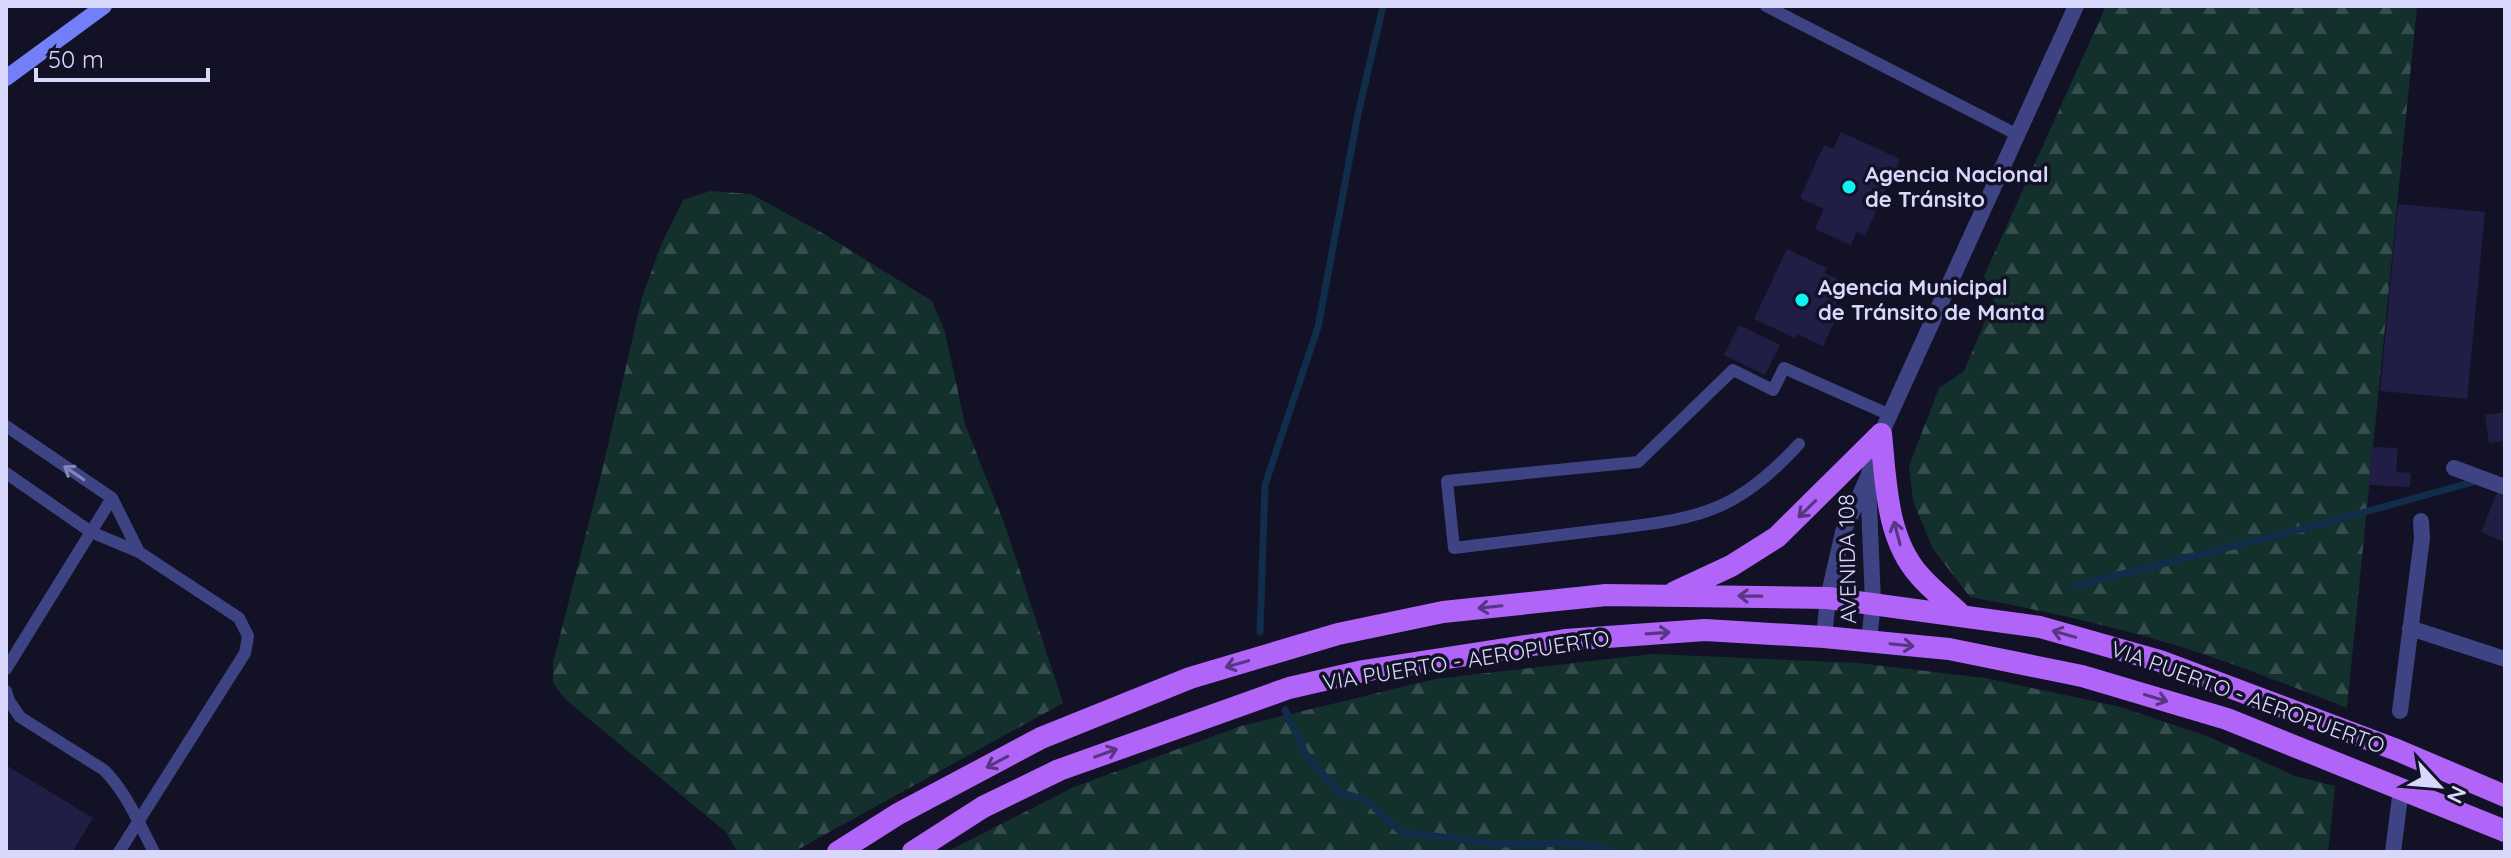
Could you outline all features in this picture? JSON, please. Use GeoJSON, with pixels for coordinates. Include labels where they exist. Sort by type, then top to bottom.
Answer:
{"type":"FeatureCollection","features":[{"type":"Feature","properties":{"kind":"main road"},"geometry":{"type":"LineString","coordinates":[[6,78],[104,6]]}},
{"type":"Feature","properties":{"kind":"main road"},"geometry":{"type":"LineString","coordinates":[[1671,594],[1731,566],[1777,537],[1886,424]]}},
{"type":"Feature","properties":{"kind":"main road"},"geometry":{"type":"LineString","coordinates":[[1886,424],[1888,500],[1900,545],[1918,575],[1961,615]]}},
{"type":"Feature","properties":{"kind":"main road","name":"VIA PUERTO - AEROPUERTO"},"geometry":{"type":"LineString","coordinates":[[838,852],[898,814],[1041,738],[1190,678],[1338,634],[1443,612],[1606,595],[1828,598],[2040,627],[2160,661],[2397,750],[2505,796]]}},
{"type":"Feature","properties":{"kind":"main road","name":"VIA PUERTO - AEROPUERTO"},"geometry":{"type":"LineString","coordinates":[[913,852],[983,807],[1059,770],[1289,688],[1348,674],[1565,640],[1705,630],[1949,649],[2082,676],[2227,719],[2505,831]]}},
{"type":"Feature","properties":{"kind":"street","name":"AVENIDA 108"},"geometry":{"type":"LineString","coordinates":[[1824,637],[1828,598],[1843,532],[1868,477],[1886,424],[2076,6]]}},
{"type":"Feature","properties":{"kind":"street"},"geometry":{"type":"LineString","coordinates":[[2454,468],[2505,487]]}},
{"type":"Feature","properties":{"kind":"street","name":"AVENIDA 108"},"geometry":{"type":"LineString","coordinates":[[1868,477],[1873,603],[1869,641]]}},
{"type":"Feature","properties":{"kind":"street"},"geometry":{"type":"LineString","coordinates":[[2400,711],[2422,538],[2421,521]]}},
{"type":"Feature","properties":{"kind":"street"},"geometry":{"type":"LineString","coordinates":[[2410,628],[2505,659]]}},
{"type":"Feature","properties":{"kind":"street"},"geometry":{"type":"LineString","coordinates":[[2393,852],[2401,789]]}},
{"type":"Feature","properties":{"kind":"lane"},"geometry":{"type":"LineString","coordinates":[[1766,6],[2016,134]]}},
{"type":"Feature","properties":{"kind":"lane"},"geometry":{"type":"LineString","coordinates":[[1799,444],[1751,489],[1721,506],[1690,516],[1644,525],[1454,548],[1447,481],[1638,462],[1733,370],[1773,390],[1784,368],[1886,424]]}},
{"type":"Feature","properties":{"kind":"lane"},"geometry":{"type":"LineString","coordinates":[[6,426],[112,498],[139,552]]}},
{"type":"Feature","properties":{"kind":"lane"},"geometry":{"type":"LineString","coordinates":[[6,473],[91,532],[139,552],[239,618],[247,630],[245,653],[119,852]]}},
{"type":"Feature","properties":{"kind":"lane"},"geometry":{"type":"LineString","coordinates":[[6,669],[112,498]]}},
{"type":"Feature","properties":{"kind":"lane"},"geometry":{"type":"LineString","coordinates":[[6,691],[20,717],[104,770],[120,788],[154,852]]}},
{"type":"Feature","properties":{"kind":"green space"},"geometry":{"type":"Polygon","coordinates":[[[2106,6],[2417,6],[2347,708],[2170,643],[1970,597],[1933,549],[1913,501],[1909,466],[1939,388],[1964,371],[1994,300],[1984,276],[2106,6]]]}},
{"type":"Feature","properties":{"kind":"green space"},"geometry":{"type":"Polygon","coordinates":[[[710,191],[751,194],[824,234],[932,301],[945,332],[965,424],[1006,528],[1063,703],[797,850],[737,852],[726,832],[565,699],[553,683],[553,663],[642,297],[662,243],[683,200],[710,191]]]}},
{"type":"Feature","properties":{"kind":"green space"},"geometry":{"type":"Polygon","coordinates":[[[1652,654],[1858,663],[1985,678],[2117,706],[2207,736],[2295,776],[2335,786],[2328,852],[946,852],[1074,787],[1241,726],[1435,679],[1652,654]]]}},
{"type":"Feature","properties":{"kind":"building"},"geometry":{"type":"Polygon","coordinates":[[[1841,132],[1900,159],[1865,236],[1857,232],[1851,245],[1815,229],[1824,209],[1800,198],[1824,145],[1833,149],[1841,132]]]}},
{"type":"Feature","properties":{"kind":"building"},"geometry":{"type":"Polygon","coordinates":[[[2398,204],[2485,212],[2467,399],[2380,391],[2398,204]]]}},
{"type":"Feature","properties":{"kind":"building"},"geometry":{"type":"Polygon","coordinates":[[[1787,249],[1827,268],[1825,273],[1846,283],[1836,305],[1841,308],[1823,346],[1797,334],[1795,338],[1754,319],[1787,249]]]}},
{"type":"Feature","properties":{"kind":"building"},"geometry":{"type":"Polygon","coordinates":[[[1739,325],[1780,345],[1765,375],[1724,355],[1739,325]]]}},
{"type":"Feature","properties":{"kind":"building"},"geometry":{"type":"Polygon","coordinates":[[[2505,412],[2505,441],[2489,443],[2485,415],[2505,412]]]}},
{"type":"Feature","properties":{"kind":"building"},"geometry":{"type":"Polygon","coordinates":[[[2371,447],[2398,448],[2396,472],[2411,473],[2410,487],[2369,485],[2371,447]]]}},
{"type":"Feature","properties":{"kind":"building"},"geometry":{"type":"Polygon","coordinates":[[[2497,493],[2505,496],[2505,535],[2502,541],[2481,532],[2497,493]]]}},
{"type":"Feature","properties":{"kind":"building"},"geometry":{"type":"Polygon","coordinates":[[[6,765],[93,818],[72,852],[6,852],[6,765]]]}},
{"type":"Feature","properties":{"kind":"waterway"},"geometry":{"type":"LineString","coordinates":[[1260,632],[1265,485],[1318,327],[1358,114],[1383,6]]}},
{"type":"Feature","properties":{"kind":"waterway"},"geometry":{"type":"LineString","coordinates":[[2074,586],[2314,526],[2473,482]]}},
{"type":"Feature","properties":{"kind":"waterway"},"geometry":{"type":"LineString","coordinates":[[1285,710],[1306,755],[1339,792],[1366,800],[1401,832],[1498,844],[1577,843],[1616,852]]}},
{"type":"Feature","properties":{"kind":"place","name":"Agencia Nacional de Tránsito"},"geometry":{"type":"Point","coordinates":[1849,187]}},
{"type":"Feature","properties":{"kind":"place","name":"Agencia Municipal de Tránsito de Manta"},"geometry":{"type":"Point","coordinates":[1802,300]}}]}
